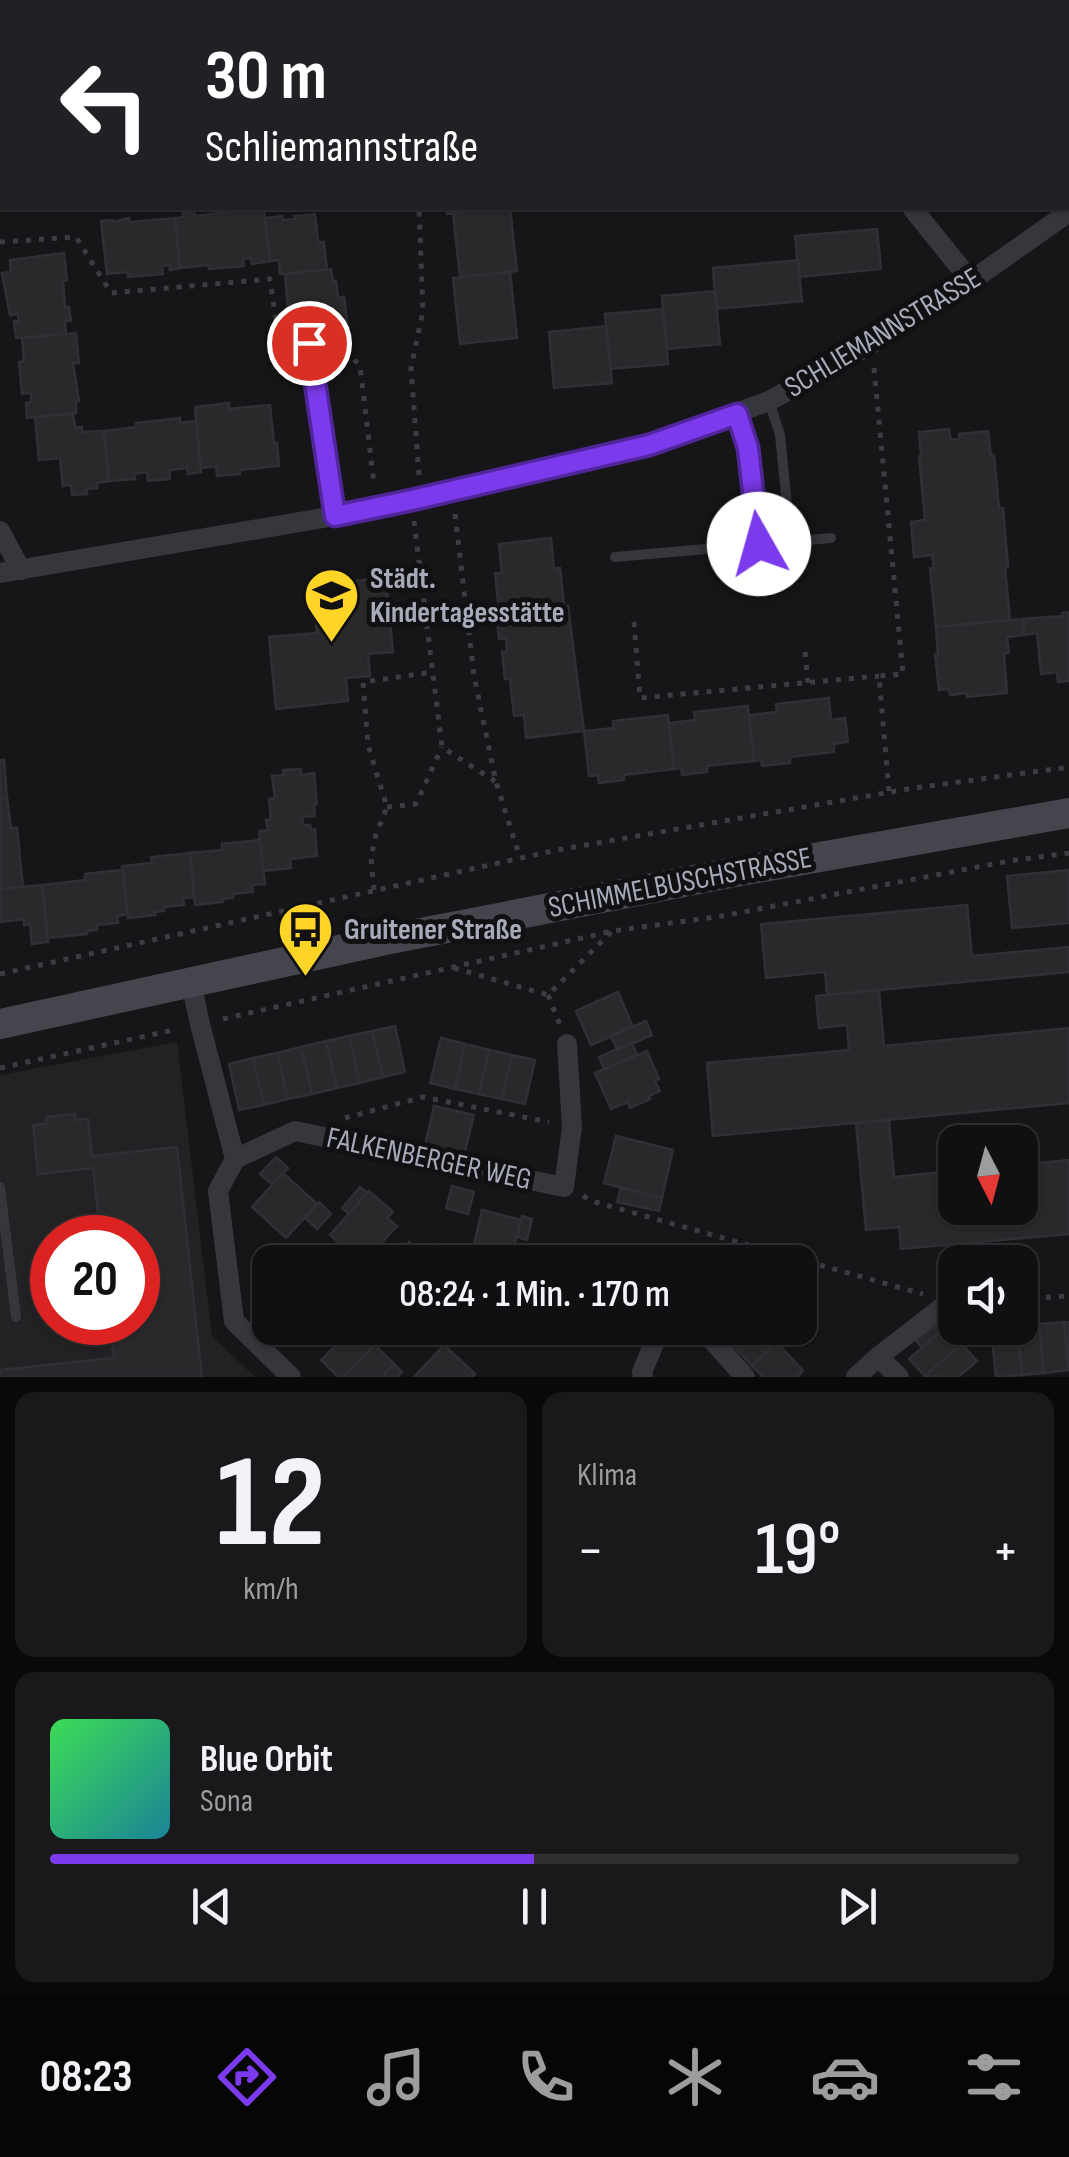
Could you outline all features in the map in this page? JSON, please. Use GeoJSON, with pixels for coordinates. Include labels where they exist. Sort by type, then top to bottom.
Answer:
{"type":"FeatureCollection","features":[{"type":"Feature","properties":{"kind":"main road","name":"SCHIMMELBUSCHSTRASSE"},"geometry":{"type":"LineString","coordinates":[[0,1024],[386,940],[735,872],[1069,813]]}},
{"type":"Feature","properties":{"kind":"street"},"geometry":{"type":"LineString","coordinates":[[914,210],[970,282]]}},
{"type":"Feature","properties":{"kind":"street","name":"SCHLIEMANNSTRASSE"},"geometry":{"type":"LineString","coordinates":[[11,571],[335,516],[649,445],[770,401],[872,344],[970,282],[1069,212]]}},
{"type":"Feature","properties":{"kind":"street"},"geometry":{"type":"LineString","coordinates":[[309,343],[335,516]]}},
{"type":"Feature","properties":{"kind":"street"},"geometry":{"type":"LineString","coordinates":[[0,531],[11,571]]}},
{"type":"Feature","properties":{"kind":"street"},"geometry":{"type":"LineString","coordinates":[[192,982],[235,1158],[218,1191],[234,1321],[291,1377]]}},
{"type":"Feature","properties":{"kind":"street","name":"FALKENBERGER WEG"},"geometry":{"type":"LineString","coordinates":[[235,1158],[295,1131],[564,1188],[572,1127],[567,1044]]}},
{"type":"Feature","properties":{"kind":"street"},"geometry":{"type":"LineString","coordinates":[[856,1377],[938,1311]]}},
{"type":"Feature","properties":{"kind":"street"},"geometry":{"type":"LineString","coordinates":[[643,1377],[654,1345]]}},
{"type":"Feature","properties":{"kind":"street"},"geometry":{"type":"LineString","coordinates":[[717,1345],[745,1377]]}},
{"type":"Feature","properties":{"kind":"street"},"geometry":{"type":"LineString","coordinates":[[878,1357],[899,1377]]}},
{"type":"Feature","properties":{"kind":"lane"},"geometry":{"type":"LineString","coordinates":[[770,401],[780,435],[787,505]]}},
{"type":"Feature","properties":{"kind":"lane"},"geometry":{"type":"LineString","coordinates":[[737,414],[748,448],[759,544]]}},
{"type":"Feature","properties":{"kind":"lane"},"geometry":{"type":"LineString","coordinates":[[615,557],[832,538]]}},
{"type":"Feature","properties":{"kind":"lane"},"geometry":{"type":"LineString","coordinates":[[0,1187],[16,1318]]}},
{"type":"Feature","properties":{"kind":"path"},"geometry":{"type":"LineString","coordinates":[[387,807],[416,804],[442,747],[416,499],[412,368],[422,311],[420,210]]}},
{"type":"Feature","properties":{"kind":"path"},"geometry":{"type":"LineString","coordinates":[[0,242],[76,237],[111,293],[270,279],[277,328],[286,344],[309,343]]}},
{"type":"Feature","properties":{"kind":"path"},"geometry":{"type":"LineString","coordinates":[[634,622],[640,698],[903,674],[872,344]]}},
{"type":"Feature","properties":{"kind":"path"},"geometry":{"type":"LineString","coordinates":[[330,353],[348,354],[360,366],[376,507]]}},
{"type":"Feature","properties":{"kind":"path"},"geometry":{"type":"LineString","coordinates":[[452,491],[474,676],[496,782],[520,858]]}},
{"type":"Feature","properties":{"kind":"path"},"geometry":{"type":"LineString","coordinates":[[806,652],[808,682]]}},
{"type":"Feature","properties":{"kind":"path"},"geometry":{"type":"LineString","coordinates":[[374,890],[371,858],[387,807],[368,745],[362,682],[433,672]]}},
{"type":"Feature","properties":{"kind":"path"},"geometry":{"type":"LineString","coordinates":[[880,676],[889,792]]}},
{"type":"Feature","properties":{"kind":"path"},"geometry":{"type":"LineString","coordinates":[[442,747],[496,782]]}},
{"type":"Feature","properties":{"kind":"path"},"geometry":{"type":"LineString","coordinates":[[0,974],[520,858],[889,792],[1069,766]]}},
{"type":"Feature","properties":{"kind":"path"},"geometry":{"type":"LineString","coordinates":[[0,1068],[612,931],[722,916],[1009,860],[1069,853]]}},
{"type":"Feature","properties":{"kind":"path"},"geometry":{"type":"LineString","coordinates":[[548,995],[612,931]]}},
{"type":"Feature","properties":{"kind":"path"},"geometry":{"type":"LineString","coordinates":[[451,968],[548,995]]}},
{"type":"Feature","properties":{"kind":"path"},"geometry":{"type":"LineString","coordinates":[[548,995],[567,1044]]}},
{"type":"Feature","properties":{"kind":"path","name":"FALKENBERGER WEG"},"geometry":{"type":"LineString","coordinates":[[295,1131],[423,1097],[572,1127]]}},
{"type":"Feature","properties":{"kind":"path","name":"FALKENBERGER WEG"},"geometry":{"type":"LineString","coordinates":[[564,1188],[595,1202],[938,1299]]}},
{"type":"Feature","properties":{"kind":"path"},"geometry":{"type":"LineString","coordinates":[[1038,1298],[1069,1296]]}},
{"type":"Feature","properties":{"kind":"shaded area"},"geometry":{"type":"Polygon","coordinates":[[[177,1042],[212,1336],[255,1377],[0,1377],[0,1075],[177,1042]]]}},
{"type":"Feature","properties":{"kind":"building"},"geometry":{"type":"Polygon","coordinates":[[[264,210],[270,261],[252,264],[251,258],[243,259],[244,266],[180,268],[175,218],[183,217],[183,213],[194,212],[195,216],[264,210]]]}},
{"type":"Feature","properties":{"kind":"building"},"geometry":{"type":"Polygon","coordinates":[[[446,210],[482,210],[447,214],[446,210]]]}},
{"type":"Feature","properties":{"kind":"building"},"geometry":{"type":"Polygon","coordinates":[[[510,210],[517,271],[460,277],[453,213],[510,210]]]}},
{"type":"Feature","properties":{"kind":"building"},"geometry":{"type":"Polygon","coordinates":[[[315,214],[327,270],[280,274],[279,260],[270,261],[265,218],[282,216],[283,220],[315,214]]]}},
{"type":"Feature","properties":{"kind":"building"},"geometry":{"type":"Polygon","coordinates":[[[129,218],[130,222],[175,218],[180,268],[170,270],[169,265],[162,266],[163,274],[128,277],[128,272],[107,274],[101,221],[129,218]]]}},
{"type":"Feature","properties":{"kind":"building"},"geometry":{"type":"Polygon","coordinates":[[[877,229],[881,269],[799,277],[795,236],[877,229]]]}},
{"type":"Feature","properties":{"kind":"building"},"geometry":{"type":"Polygon","coordinates":[[[64,253],[65,307],[69,307],[71,321],[65,321],[66,334],[16,338],[14,321],[19,321],[18,314],[10,315],[2,273],[11,272],[10,260],[64,253]]]}},
{"type":"Feature","properties":{"kind":"building"},"geometry":{"type":"Polygon","coordinates":[[[798,260],[802,301],[716,309],[713,268],[798,260]]]}},
{"type":"Feature","properties":{"kind":"building"},"geometry":{"type":"Polygon","coordinates":[[[331,269],[338,298],[344,297],[348,328],[300,333],[297,309],[288,310],[285,274],[331,269]]]}},
{"type":"Feature","properties":{"kind":"building"},"geometry":{"type":"Polygon","coordinates":[[[510,272],[517,338],[460,344],[453,278],[510,272]]]}},
{"type":"Feature","properties":{"kind":"building"},"geometry":{"type":"Polygon","coordinates":[[[715,291],[720,344],[667,349],[662,296],[715,291]]]}},
{"type":"Feature","properties":{"kind":"building"},"geometry":{"type":"Polygon","coordinates":[[[663,309],[668,364],[610,369],[605,314],[663,309]]]}},
{"type":"Feature","properties":{"kind":"building"},"geometry":{"type":"Polygon","coordinates":[[[606,326],[612,383],[554,388],[549,332],[606,326]]]}},
{"type":"Feature","properties":{"kind":"building"},"geometry":{"type":"Polygon","coordinates":[[[76,333],[76,413],[27,418],[26,403],[31,402],[31,393],[22,394],[22,338],[76,333]]]}},
{"type":"Feature","properties":{"kind":"building"},"geometry":{"type":"Polygon","coordinates":[[[229,403],[229,409],[270,405],[279,466],[217,476],[216,466],[201,468],[195,407],[229,403]]]}},
{"type":"Feature","properties":{"kind":"building"},"geometry":{"type":"Polygon","coordinates":[[[73,414],[75,427],[82,427],[82,432],[104,431],[109,481],[86,489],[87,494],[72,495],[71,485],[63,486],[60,458],[39,460],[35,417],[73,414]]]}},
{"type":"Feature","properties":{"kind":"building"},"geometry":{"type":"Polygon","coordinates":[[[180,418],[180,423],[196,421],[201,472],[188,474],[187,468],[169,470],[170,479],[148,481],[147,472],[134,474],[135,479],[109,481],[104,431],[180,418]]]}},
{"type":"Feature","properties":{"kind":"building"},"geometry":{"type":"Polygon","coordinates":[[[949,429],[951,440],[959,439],[959,434],[988,431],[999,508],[1003,508],[1010,620],[936,627],[932,555],[914,557],[911,522],[925,520],[919,432],[949,429]]]}},
{"type":"Feature","properties":{"kind":"building"},"geometry":{"type":"Polygon","coordinates":[[[551,538],[554,568],[560,568],[564,606],[568,606],[584,731],[526,738],[524,715],[514,716],[510,679],[505,679],[502,652],[507,651],[506,638],[499,639],[495,573],[502,573],[499,544],[551,538]]]}},
{"type":"Feature","properties":{"kind":"building","name":"Städt. Kindertagesstätte"},"geometry":{"type":"Polygon","coordinates":[[[386,578],[393,652],[368,654],[370,676],[346,678],[348,701],[276,709],[269,637],[317,633],[312,585],[386,578]]]}},
{"type":"Feature","properties":{"kind":"building"},"geometry":{"type":"Polygon","coordinates":[[[1069,612],[1069,681],[1058,682],[1057,672],[1041,674],[1037,633],[1024,635],[1023,619],[1069,612]]]}},
{"type":"Feature","properties":{"kind":"building"},"geometry":{"type":"Polygon","coordinates":[[[1023,619],[1024,635],[1007,637],[1007,693],[967,697],[966,693],[950,695],[949,689],[939,690],[936,627],[1023,619]]]}},
{"type":"Feature","properties":{"kind":"building"},"geometry":{"type":"Polygon","coordinates":[[[829,698],[831,720],[845,718],[848,742],[834,744],[834,752],[790,757],[790,763],[762,766],[761,760],[754,761],[749,715],[777,712],[776,704],[829,698]]]}},
{"type":"Feature","properties":{"kind":"building"},"geometry":{"type":"Polygon","coordinates":[[[748,706],[754,761],[707,766],[707,772],[682,775],[681,768],[674,769],[669,723],[695,720],[694,712],[748,706]]]}},
{"type":"Feature","properties":{"kind":"building"},"geometry":{"type":"Polygon","coordinates":[[[668,715],[674,769],[624,775],[624,780],[599,783],[598,775],[589,776],[584,731],[614,728],[613,721],[668,715]]]}},
{"type":"Feature","properties":{"kind":"building"},"geometry":{"type":"Polygon","coordinates":[[[0,760],[4,760],[7,798],[0,798],[0,760]]]}},
{"type":"Feature","properties":{"kind":"building"},"geometry":{"type":"Polygon","coordinates":[[[301,769],[301,775],[314,773],[315,816],[302,817],[303,825],[315,829],[317,856],[290,859],[291,868],[263,871],[259,831],[268,830],[266,820],[271,819],[269,799],[275,798],[272,776],[284,775],[283,770],[301,769]]]}},
{"type":"Feature","properties":{"kind":"building"},"geometry":{"type":"Polygon","coordinates":[[[0,798],[7,798],[11,828],[17,828],[23,887],[0,889],[0,798]]]}},
{"type":"Feature","properties":{"kind":"building"},"geometry":{"type":"Polygon","coordinates":[[[260,840],[265,884],[252,885],[253,892],[233,894],[233,898],[223,902],[195,905],[190,853],[222,850],[222,844],[260,840]]]}},
{"type":"Feature","properties":{"kind":"building"},"geometry":{"type":"Polygon","coordinates":[[[190,853],[194,897],[183,898],[184,905],[164,907],[155,915],[128,918],[122,866],[152,863],[151,857],[190,853]]]}},
{"type":"Feature","properties":{"kind":"building"},"geometry":{"type":"Polygon","coordinates":[[[123,870],[127,914],[117,916],[118,923],[97,925],[97,930],[87,934],[48,938],[42,885],[123,870]]]}},
{"type":"Feature","properties":{"kind":"building"},"geometry":{"type":"Polygon","coordinates":[[[1069,870],[1069,923],[1012,928],[1007,876],[1069,870]]]}},
{"type":"Feature","properties":{"kind":"building"},"geometry":{"type":"Polygon","coordinates":[[[42,885],[48,942],[32,944],[30,924],[24,925],[24,919],[0,922],[0,889],[42,885]]]}},
{"type":"Feature","properties":{"kind":"building"},"geometry":{"type":"Polygon","coordinates":[[[967,905],[972,956],[1069,947],[1069,972],[827,995],[825,972],[766,978],[761,924],[967,905]]]}},
{"type":"Feature","properties":{"kind":"building"},"geometry":{"type":"Polygon","coordinates":[[[879,990],[884,1046],[1069,1028],[1069,1103],[713,1136],[707,1063],[849,1050],[847,1025],[819,1028],[816,996],[879,990]]]}},
{"type":"Feature","properties":{"kind":"building"},"geometry":{"type":"Polygon","coordinates":[[[618,992],[633,1027],[591,1045],[576,1011],[618,992]]]}},
{"type":"Feature","properties":{"kind":"building"},"geometry":{"type":"Polygon","coordinates":[[[646,1021],[652,1035],[617,1050],[611,1036],[646,1021]]]}},
{"type":"Feature","properties":{"kind":"building"},"geometry":{"type":"Polygon","coordinates":[[[395,1026],[405,1072],[383,1077],[372,1031],[395,1026]]]}},
{"type":"Feature","properties":{"kind":"building"},"geometry":{"type":"Polygon","coordinates":[[[372,1031],[383,1077],[360,1083],[349,1036],[372,1031]]]}},
{"type":"Feature","properties":{"kind":"building"},"geometry":{"type":"Polygon","coordinates":[[[349,1036],[360,1083],[337,1088],[326,1041],[349,1036]]]}},
{"type":"Feature","properties":{"kind":"building"},"geometry":{"type":"Polygon","coordinates":[[[441,1038],[465,1044],[455,1089],[430,1083],[441,1038]]]}},
{"type":"Feature","properties":{"kind":"building"},"geometry":{"type":"Polygon","coordinates":[[[326,1041],[337,1088],[312,1094],[301,1047],[326,1041]]]}},
{"type":"Feature","properties":{"kind":"building"},"geometry":{"type":"Polygon","coordinates":[[[632,1043],[637,1055],[604,1069],[599,1057],[632,1043]]]}},
{"type":"Feature","properties":{"kind":"building"},"geometry":{"type":"Polygon","coordinates":[[[465,1044],[489,1050],[479,1094],[455,1089],[465,1044]]]}},
{"type":"Feature","properties":{"kind":"building"},"geometry":{"type":"Polygon","coordinates":[[[301,1047],[312,1094],[288,1099],[277,1053],[301,1047]]]}},
{"type":"Feature","properties":{"kind":"building"},"geometry":{"type":"Polygon","coordinates":[[[489,1050],[512,1055],[502,1099],[479,1094],[489,1050]]]}},
{"type":"Feature","properties":{"kind":"building"},"geometry":{"type":"Polygon","coordinates":[[[647,1051],[660,1091],[630,1108],[628,1102],[611,1109],[595,1073],[647,1051]]]}},
{"type":"Feature","properties":{"kind":"building"},"geometry":{"type":"Polygon","coordinates":[[[277,1053],[288,1099],[264,1105],[253,1058],[277,1053]]]}},
{"type":"Feature","properties":{"kind":"building"},"geometry":{"type":"Polygon","coordinates":[[[512,1055],[535,1060],[525,1104],[502,1099],[512,1055]]]}},
{"type":"Feature","properties":{"kind":"building"},"geometry":{"type":"Polygon","coordinates":[[[253,1058],[264,1105],[239,1110],[229,1064],[253,1058]]]}},
{"type":"Feature","properties":{"kind":"building"},"geometry":{"type":"Polygon","coordinates":[[[434,1106],[474,1115],[464,1155],[425,1146],[434,1106]]]}},
{"type":"Feature","properties":{"kind":"building"},"geometry":{"type":"Polygon","coordinates":[[[75,1114],[75,1120],[88,1119],[92,1156],[177,1147],[202,1377],[0,1377],[0,1370],[114,1358],[113,1345],[160,1345],[160,1215],[98,1215],[93,1168],[38,1174],[33,1125],[46,1124],[46,1117],[75,1114]]]}},
{"type":"Feature","properties":{"kind":"building"},"geometry":{"type":"Polygon","coordinates":[[[889,1120],[894,1177],[938,1173],[938,1225],[1038,1225],[1038,1163],[1069,1160],[1069,1234],[901,1249],[899,1227],[866,1230],[856,1123],[889,1120]]]}},
{"type":"Feature","properties":{"kind":"building"},"geometry":{"type":"Polygon","coordinates":[[[616,1136],[673,1150],[662,1198],[604,1183],[616,1136]]]}},
{"type":"Feature","properties":{"kind":"building"},"geometry":{"type":"Polygon","coordinates":[[[276,1157],[288,1168],[273,1185],[260,1174],[276,1157]]]}},
{"type":"Feature","properties":{"kind":"building"},"geometry":{"type":"Polygon","coordinates":[[[283,1173],[317,1204],[286,1238],[252,1207],[283,1173]]]}},
{"type":"Feature","properties":{"kind":"building"},"geometry":{"type":"Polygon","coordinates":[[[452,1186],[474,1192],[468,1214],[446,1208],[452,1186]]]}},
{"type":"Feature","properties":{"kind":"building"},"geometry":{"type":"Polygon","coordinates":[[[360,1187],[367,1193],[349,1214],[342,1208],[360,1187]]]}},
{"type":"Feature","properties":{"kind":"building"},"geometry":{"type":"Polygon","coordinates":[[[621,1188],[662,1198],[659,1211],[617,1202],[621,1188]]]}},
{"type":"Feature","properties":{"kind":"building"},"geometry":{"type":"Polygon","coordinates":[[[369,1191],[393,1212],[387,1218],[397,1226],[380,1245],[341,1245],[330,1235],[369,1191]]]}},
{"type":"Feature","properties":{"kind":"building"},"geometry":{"type":"Polygon","coordinates":[[[319,1202],[331,1214],[317,1229],[305,1218],[319,1202]]]}},
{"type":"Feature","properties":{"kind":"building"},"geometry":{"type":"Polygon","coordinates":[[[482,1210],[521,1220],[514,1245],[474,1245],[482,1210]]]}},
{"type":"Feature","properties":{"kind":"building"},"geometry":{"type":"Polygon","coordinates":[[[522,1216],[532,1219],[527,1240],[517,1237],[522,1216]]]}},
{"type":"Feature","properties":{"kind":"building"},"geometry":{"type":"Polygon","coordinates":[[[1064,1322],[1068,1370],[1044,1373],[1039,1324],[1064,1322]]]}},
{"type":"Feature","properties":{"kind":"building"},"geometry":{"type":"Polygon","coordinates":[[[1064,1322],[1069,1322],[1068,1370],[1064,1322]]]}},
{"type":"Feature","properties":{"kind":"building"},"geometry":{"type":"Polygon","coordinates":[[[932,1323],[938,1330],[922,1348],[914,1338],[932,1323]]]}},
{"type":"Feature","properties":{"kind":"building"},"geometry":{"type":"Polygon","coordinates":[[[1038,1324],[1044,1373],[1022,1375],[1019,1345],[1038,1345],[1038,1324]]]}},
{"type":"Feature","properties":{"kind":"building"},"geometry":{"type":"Polygon","coordinates":[[[938,1334],[938,1345],[961,1345],[925,1376],[909,1359],[938,1334]]]}},
{"type":"Feature","properties":{"kind":"building"},"geometry":{"type":"Polygon","coordinates":[[[336,1345],[375,1345],[343,1377],[338,1377],[321,1360],[336,1345]]]}},
{"type":"Feature","properties":{"kind":"building"},"geometry":{"type":"Polygon","coordinates":[[[375,1345],[394,1364],[382,1377],[343,1377],[375,1345]]]}},
{"type":"Feature","properties":{"kind":"building"},"geometry":{"type":"Polygon","coordinates":[[[444,1345],[475,1374],[472,1377],[414,1377],[444,1345]]]}},
{"type":"Feature","properties":{"kind":"building"},"geometry":{"type":"Polygon","coordinates":[[[732,1345],[774,1345],[752,1366],[732,1345]]]}},
{"type":"Feature","properties":{"kind":"building"},"geometry":{"type":"Polygon","coordinates":[[[774,1345],[780,1345],[803,1371],[797,1377],[763,1377],[752,1366],[774,1345]]]}},
{"type":"Feature","properties":{"kind":"building"},"geometry":{"type":"Polygon","coordinates":[[[961,1345],[977,1361],[958,1377],[925,1376],[961,1345]]]}},
{"type":"Feature","properties":{"kind":"building"},"geometry":{"type":"Polygon","coordinates":[[[993,1345],[1019,1345],[1022,1375],[996,1377],[993,1345]]]}},
{"type":"Feature","properties":{"kind":"building"},"geometry":{"type":"Polygon","coordinates":[[[394,1364],[402,1372],[397,1377],[382,1377],[394,1364]]]}},
{"type":"Feature","properties":{"kind":"place","name":"Städt. Kindertagesstätte"},"geometry":{"type":"Point","coordinates":[331,645]}},
{"type":"Feature","properties":{"kind":"place","name":"Gruitener Straße"},"geometry":{"type":"Point","coordinates":[305,979]}},
{"type":"Feature","properties":{"kind":"route"},"geometry":{"type":"LineString","coordinates":[[309,343],[335,516],[649,445],[737,414],[748,448],[759,544]]}}]}
